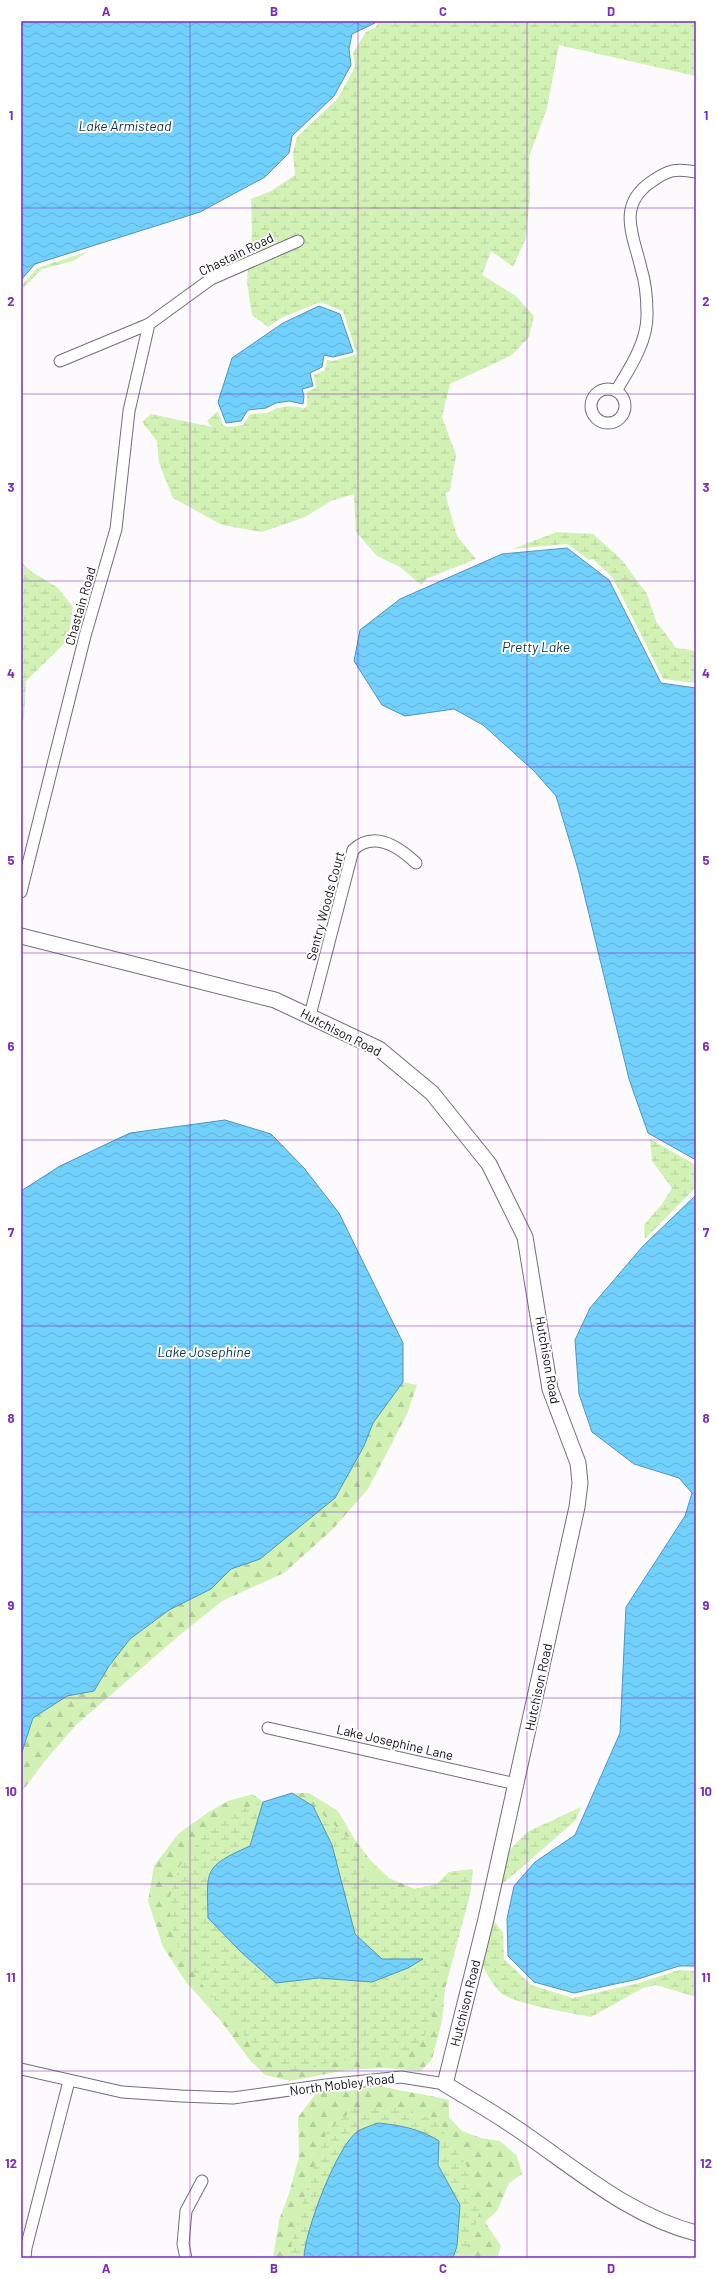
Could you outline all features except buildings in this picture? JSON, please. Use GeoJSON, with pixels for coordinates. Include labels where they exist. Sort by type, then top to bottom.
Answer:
{"type":"FeatureCollection","features":[{"type":"Feature","properties":{"kind":"street"},"geometry":{"type":"LineString","coordinates":[[616,391],[641,345],[648,314],[642,268],[630,228],[631,210],[637,197],[646,185],[665,172],[682,169],[696,172]]}},
{"type":"Feature","properties":{"kind":"street","name":"Chastain Road"},"geometry":{"type":"LineString","coordinates":[[60,361],[149,324],[211,278],[298,240]]}},
{"type":"Feature","properties":{"kind":"street","name":"Chastain Road"},"geometry":{"type":"LineString","coordinates":[[21,892],[85,636],[116,529],[129,411],[149,324]]}},
{"type":"Feature","properties":{"kind":"street","name":"Sentry Woods Court"},"geometry":{"type":"LineString","coordinates":[[310,1015],[354,850],[365,841],[374,840],[390,844],[406,853],[416,863]]}},
{"type":"Feature","properties":{"kind":"street","name":"Hutchison Road"},"geometry":{"type":"LineString","coordinates":[[21,936],[275,1000],[379,1048],[432,1093],[489,1164],[525,1237],[550,1389],[578,1463],[580,1484],[577,1507],[516,1784],[445,2084]]}},
{"type":"Feature","properties":{"kind":"street","name":"Lake Josephine Lane"},"geometry":{"type":"LineString","coordinates":[[268,1728],[516,1784]]}},
{"type":"Feature","properties":{"kind":"street","name":"North Mobley Road"},"geometry":{"type":"LineString","coordinates":[[21,2069],[122,2092],[233,2098],[401,2077],[445,2084],[513,2126],[599,2187],[636,2210],[696,2234]]}},
{"type":"Feature","properties":{"kind":"street"},"geometry":{"type":"LineString","coordinates":[[25,2258],[26,2248],[69,2081]]}},
{"type":"Feature","properties":{"kind":"street"},"geometry":{"type":"LineString","coordinates":[[186,2258],[183,2244],[186,2211],[202,2181]]}},
{"type":"Feature","properties":{"kind":"green space"},"geometry":{"type":"Polygon","coordinates":[[[379,21],[696,21],[696,76],[559,45],[547,108],[529,157],[530,195],[526,238],[513,267],[491,251],[482,275],[516,296],[534,316],[529,337],[512,355],[450,384],[442,417],[456,455],[450,491],[445,493],[457,536],[476,559],[426,579],[421,585],[400,567],[377,556],[356,532],[354,494],[331,501],[305,517],[262,532],[222,525],[173,498],[159,463],[157,441],[142,422],[151,414],[212,427],[207,421],[218,411],[223,425],[227,427],[243,425],[250,414],[267,413],[277,408],[288,406],[305,408],[307,405],[307,392],[316,388],[314,375],[325,370],[327,360],[333,361],[357,354],[343,311],[320,302],[281,318],[268,327],[252,315],[247,283],[248,268],[304,243],[300,234],[249,257],[252,234],[251,199],[271,191],[295,175],[293,153],[297,137],[338,98],[355,67],[353,53],[366,32],[376,27],[379,21]]]}},
{"type":"Feature","properties":{"kind":"green space"},"geometry":{"type":"Polygon","coordinates":[[[89,251],[73,261],[42,269],[21,290],[21,286],[37,268],[89,251]]]}},
{"type":"Feature","properties":{"kind":"green space"},"geometry":{"type":"Polygon","coordinates":[[[557,532],[593,534],[622,560],[647,594],[656,621],[676,648],[696,651],[696,683],[663,679],[613,578],[593,559],[589,560],[567,544],[512,549],[557,532]]]}},
{"type":"Feature","properties":{"kind":"green space"},"geometry":{"type":"Polygon","coordinates":[[[21,562],[32,572],[58,588],[73,607],[68,640],[26,681],[24,718],[21,722],[21,562]]]}},
{"type":"Feature","properties":{"kind":"green space"},"geometry":{"type":"Polygon","coordinates":[[[650,1139],[696,1165],[696,1187],[645,1239],[644,1225],[662,1204],[672,1188],[652,1161],[650,1139]]]}},
{"type":"Feature","properties":{"kind":"green space"},"geometry":{"type":"Polygon","coordinates":[[[403,1382],[417,1385],[407,1414],[368,1489],[332,1530],[284,1573],[222,1601],[181,1634],[76,1725],[44,1762],[21,1793],[21,1755],[33,1718],[67,1696],[94,1691],[109,1666],[130,1639],[169,1610],[211,1589],[231,1569],[260,1559],[350,1470],[364,1446],[373,1423],[403,1382]]]}},
{"type":"Feature","properties":{"kind":"green space"},"geometry":{"type":"Polygon","coordinates":[[[292,1793],[309,1793],[338,1811],[355,1840],[371,1861],[389,1878],[415,1889],[437,1884],[449,1872],[473,1869],[470,1894],[445,1989],[442,2021],[432,2059],[421,2071],[383,2068],[347,2070],[290,2081],[265,2075],[249,2059],[220,2020],[186,1982],[163,1947],[148,1901],[154,1866],[178,1834],[207,1813],[228,1801],[253,1794],[263,1802],[250,1846],[313,1806],[292,1793]]]}},
{"type":"Feature","properties":{"kind":"green space"},"geometry":{"type":"Polygon","coordinates":[[[263,1802],[250,1846],[223,1858],[208,1918],[241,1952],[276,1983],[319,1978],[372,1982],[408,1968],[423,1959],[382,1959],[355,1934],[332,1845],[313,1806],[347,1836],[362,1865],[376,1880],[396,1889],[415,1889],[437,1884],[449,1872],[473,1869],[470,1894],[461,1928],[437,1984],[431,2022],[422,2042],[403,2057],[336,2061],[291,2072],[264,2058],[200,1982],[175,1940],[168,1903],[180,1865],[203,1836],[233,1812],[263,1802]]]}},
{"type":"Feature","properties":{"kind":"green space"},"geometry":{"type":"Polygon","coordinates":[[[581,1807],[575,1821],[498,1888],[504,1856],[527,1832],[581,1807]]]}},
{"type":"Feature","properties":{"kind":"green space"},"geometry":{"type":"Polygon","coordinates":[[[491,1917],[503,1933],[504,1959],[531,1985],[573,1998],[639,1983],[679,1970],[696,1971],[696,1997],[656,1985],[643,1988],[591,2017],[528,2004],[516,2000],[506,1996],[496,1988],[480,1962],[491,1917]]]}},
{"type":"Feature","properties":{"kind":"green space"},"geometry":{"type":"Polygon","coordinates":[[[381,2086],[449,2100],[449,2117],[462,2131],[481,2138],[500,2141],[517,2156],[522,2174],[509,2183],[497,2211],[485,2222],[501,2246],[497,2258],[273,2258],[279,2220],[289,2194],[299,2157],[298,2117],[317,2092],[349,2091],[381,2086]]]}},
{"type":"Feature","properties":{"kind":"green space"},"geometry":{"type":"Polygon","coordinates":[[[356,2107],[398,2108],[436,2120],[467,2166],[471,2192],[480,2211],[464,2258],[288,2258],[310,2176],[327,2131],[356,2107]]]}},
{"type":"Feature","properties":{"kind":"water","name":"Lake Armistead"},"geometry":{"type":"Polygon","coordinates":[[[21,21],[375,21],[375,23],[352,34],[349,49],[351,65],[334,96],[292,136],[289,153],[265,177],[200,212],[35,264],[21,280],[21,21]]]}},
{"type":"Feature","properties":{"kind":"water"},"geometry":{"type":"Polygon","coordinates":[[[319,306],[340,314],[353,352],[333,357],[324,355],[322,367],[310,373],[313,386],[302,389],[304,396],[303,404],[289,401],[276,403],[266,408],[248,410],[241,421],[226,423],[218,402],[232,358],[283,323],[319,306]]]}},
{"type":"Feature","properties":{"kind":"water","name":"Pretty Lake"},"geometry":{"type":"Polygon","coordinates":[[[567,548],[609,580],[661,683],[696,688],[696,1160],[648,1133],[629,1079],[578,869],[556,796],[534,771],[483,725],[454,709],[405,716],[382,705],[354,661],[360,630],[400,599],[502,554],[567,548]]]}},
{"type":"Feature","properties":{"kind":"water","name":"Lake Josephine"},"geometry":{"type":"Polygon","coordinates":[[[225,1120],[271,1134],[304,1168],[339,1213],[403,1343],[403,1382],[373,1423],[364,1446],[335,1498],[260,1559],[231,1569],[211,1589],[169,1610],[130,1639],[109,1666],[94,1691],[67,1696],[33,1718],[21,1755],[21,1191],[60,1166],[130,1133],[225,1120]]]}},
{"type":"Feature","properties":{"kind":"water"},"geometry":{"type":"Polygon","coordinates":[[[696,1195],[696,1966],[679,1966],[638,1979],[574,1993],[534,1982],[508,1956],[507,1919],[514,1886],[535,1862],[575,1835],[620,1733],[626,1607],[685,1516],[692,1493],[679,1478],[634,1464],[592,1432],[579,1394],[575,1340],[590,1308],[643,1246],[696,1195]]]}},
{"type":"Feature","properties":{"kind":"water"},"geometry":{"type":"Polygon","coordinates":[[[292,1793],[313,1806],[332,1845],[355,1934],[382,1959],[423,1959],[408,1968],[372,1982],[319,1978],[276,1983],[241,1952],[208,1918],[208,1879],[211,1872],[223,1859],[250,1846],[263,1802],[292,1793]]]}},
{"type":"Feature","properties":{"kind":"water"},"geometry":{"type":"Polygon","coordinates":[[[378,2123],[410,2128],[425,2133],[439,2141],[438,2165],[460,2205],[457,2246],[453,2258],[304,2258],[309,2230],[323,2190],[341,2153],[350,2139],[358,2131],[378,2123]]]}}]}
